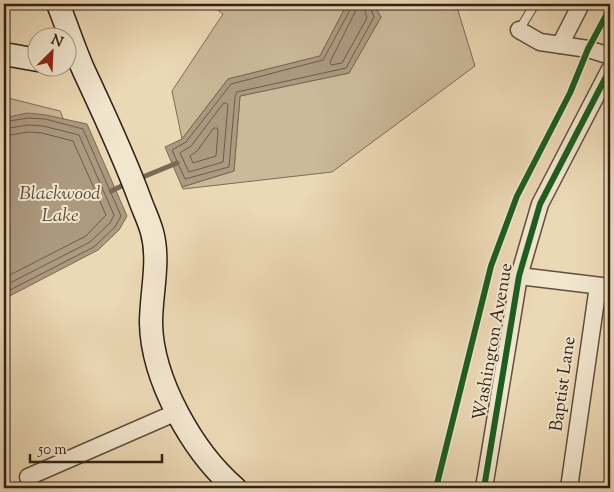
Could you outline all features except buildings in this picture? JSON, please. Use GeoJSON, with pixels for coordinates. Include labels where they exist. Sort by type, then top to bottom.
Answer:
{"type":"FeatureCollection","features":[{"type":"Feature","properties":{"kind":"main road"},"geometry":{"type":"LineString","coordinates":[[58,4],[64,28]]}},
{"type":"Feature","properties":{"kind":"main road"},"geometry":{"type":"LineString","coordinates":[[4,54],[28,58]]}},
{"type":"Feature","properties":{"kind":"main road"},"geometry":{"type":"LineString","coordinates":[[78,72],[103,109],[152,232],[155,251],[151,326],[155,352],[176,412],[202,454],[223,478],[235,488]]}},
{"type":"Feature","properties":{"kind":"street"},"geometry":{"type":"LineString","coordinates":[[560,45],[580,4]]}},
{"type":"Feature","properties":{"kind":"street"},"geometry":{"type":"LineString","coordinates":[[519,30],[540,42],[588,49],[610,56]]}},
{"type":"Feature","properties":{"kind":"street","name":"Washington Avenue"},"geometry":{"type":"LineString","coordinates":[[484,488],[519,276],[540,204],[610,69]]}},
{"type":"Feature","properties":{"kind":"street"},"geometry":{"type":"LineString","coordinates":[[519,276],[604,286]]}},
{"type":"Feature","properties":{"kind":"street","name":"Baptist Lane"},"geometry":{"type":"LineString","coordinates":[[570,488],[604,286]]}},
{"type":"Feature","properties":{"kind":"street"},"geometry":{"type":"LineString","coordinates":[[28,477],[176,412]]}},
{"type":"Feature","properties":{"kind":"lane"},"geometry":{"type":"LineString","coordinates":[[519,30],[534,4]]}},
{"type":"Feature","properties":{"kind":"shaded area"},"geometry":{"type":"Polygon","coordinates":[[[210,4],[347,4],[320,56],[228,79],[182,139],[172,91],[223,14],[210,4]]]}},
{"type":"Feature","properties":{"kind":"shaded area"},"geometry":{"type":"Polygon","coordinates":[[[373,4],[456,4],[475,66],[332,172],[183,189],[182,187],[234,171],[240,96],[349,73],[381,17],[373,4]]]}},
{"type":"Feature","properties":{"kind":"shaded area"},"geometry":{"type":"Polygon","coordinates":[[[4,97],[60,111],[66,125],[4,134],[4,97]]]}},
{"type":"Feature","properties":{"kind":"water"},"geometry":{"type":"Polygon","coordinates":[[[347,4],[373,4],[381,17],[349,73],[240,96],[234,171],[182,187],[165,147],[182,139],[228,79],[320,56],[347,4]]]}},
{"type":"Feature","properties":{"kind":"water","name":"Blackwood Lake"},"geometry":{"type":"Polygon","coordinates":[[[27,113],[87,124],[127,216],[119,230],[98,250],[4,299],[4,118],[27,113]]]}},
{"type":"Feature","properties":{"kind":"waterway"},"geometry":{"type":"LineString","coordinates":[[138,179],[177,163]]}},
{"type":"Feature","properties":{"kind":"waterway"},"geometry":{"type":"LineString","coordinates":[[111,191],[128,183]]}},
{"type":"Feature","properties":{"kind":"cycle path"},"geometry":{"type":"LineString","coordinates":[[436,488],[491,266],[517,196],[570,93],[588,49],[610,8]]}},
{"type":"Feature","properties":{"kind":"cycle path"},"geometry":{"type":"LineString","coordinates":[[484,488],[519,276],[540,204],[610,69]]}}]}
